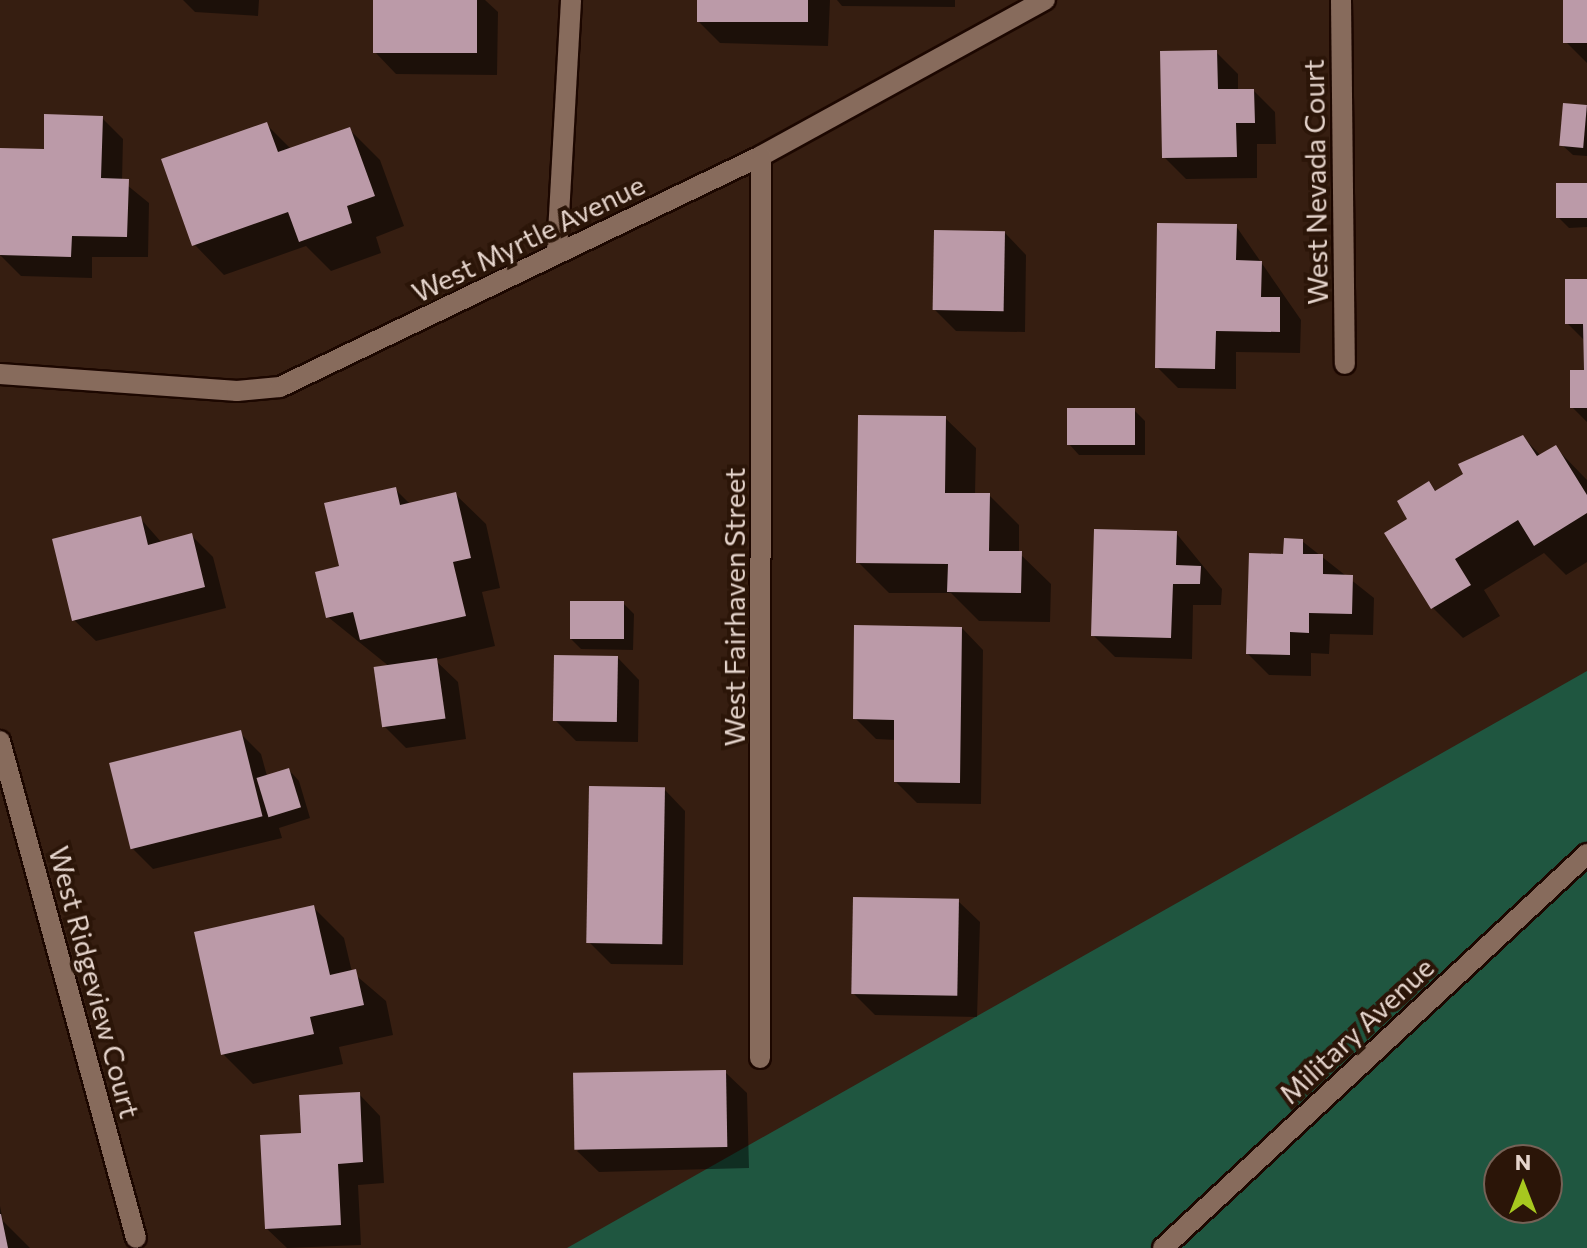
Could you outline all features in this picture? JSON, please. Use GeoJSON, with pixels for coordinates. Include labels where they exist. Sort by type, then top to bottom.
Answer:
{"type":"FeatureCollection","features":[{"type":"Feature","properties":{"kind":"street"},"geometry":{"type":"LineString","coordinates":[[557,251],[571,0]]}},
{"type":"Feature","properties":{"kind":"street","name":"West Myrtle Avenue"},"geometry":{"type":"LineString","coordinates":[[0,374],[237,391],[280,387],[557,251],[761,156],[1045,0]]}},
{"type":"Feature","properties":{"kind":"street","name":"West Nevada Court"},"geometry":{"type":"LineString","coordinates":[[1341,0],[1345,364]]}},
{"type":"Feature","properties":{"kind":"street","name":"West Fairhaven Street"},"geometry":{"type":"LineString","coordinates":[[760,1058],[761,156]]}},
{"type":"Feature","properties":{"kind":"street","name":"West Ridgeview Court"},"geometry":{"type":"LineString","coordinates":[[0,741],[136,1238]]}},
{"type":"Feature","properties":{"kind":"street","name":"Military Avenue"},"geometry":{"type":"LineString","coordinates":[[1163,1248],[1587,854]]}},
{"type":"Feature","properties":{"kind":"green space"},"geometry":{"type":"Polygon","coordinates":[[[1587,671],[1587,1248],[567,1248],[1587,671]]]}},
{"type":"Feature","properties":{"kind":"building"},"geometry":{"type":"Polygon","coordinates":[[[373,0],[477,0],[477,53],[373,53],[373,0]]]}},
{"type":"Feature","properties":{"kind":"building"},"geometry":{"type":"Polygon","coordinates":[[[697,0],[808,0],[808,22],[697,22],[697,0]]]}},
{"type":"Feature","properties":{"kind":"building"},"geometry":{"type":"Polygon","coordinates":[[[1563,0],[1587,0],[1587,43],[1563,43],[1563,0]]]}},
{"type":"Feature","properties":{"kind":"building"},"geometry":{"type":"Polygon","coordinates":[[[1217,50],[1218,89],[1254,89],[1255,123],[1236,123],[1237,157],[1162,158],[1160,51],[1217,50]]]}},
{"type":"Feature","properties":{"kind":"building"},"geometry":{"type":"Polygon","coordinates":[[[1563,103],[1587,105],[1583,148],[1559,146],[1563,103]]]}},
{"type":"Feature","properties":{"kind":"building"},"geometry":{"type":"Polygon","coordinates":[[[44,114],[103,116],[101,178],[129,179],[127,237],[72,236],[71,257],[0,255],[0,148],[44,149],[44,114]]]}},
{"type":"Feature","properties":{"kind":"building"},"geometry":{"type":"Polygon","coordinates":[[[267,122],[278,152],[350,127],[375,196],[347,206],[352,223],[299,242],[288,212],[192,246],[161,159],[267,122]]]}},
{"type":"Feature","properties":{"kind":"building"},"geometry":{"type":"Polygon","coordinates":[[[1556,183],[1587,183],[1587,218],[1556,218],[1556,183]]]}},
{"type":"Feature","properties":{"kind":"building"},"geometry":{"type":"Polygon","coordinates":[[[1157,223],[1237,224],[1236,260],[1262,261],[1261,297],[1280,297],[1280,332],[1216,331],[1215,369],[1155,368],[1157,223]]]}},
{"type":"Feature","properties":{"kind":"building"},"geometry":{"type":"Polygon","coordinates":[[[934,230],[1005,231],[1004,311],[933,310],[934,230]]]}},
{"type":"Feature","properties":{"kind":"building"},"geometry":{"type":"Polygon","coordinates":[[[1565,279],[1587,279],[1587,408],[1570,408],[1570,370],[1584,370],[1583,324],[1565,324],[1565,279]]]}},
{"type":"Feature","properties":{"kind":"building"},"geometry":{"type":"Polygon","coordinates":[[[1067,408],[1135,408],[1135,445],[1067,445],[1067,408]]]}},
{"type":"Feature","properties":{"kind":"building"},"geometry":{"type":"Polygon","coordinates":[[[858,415],[946,416],[945,493],[990,493],[989,551],[1022,551],[1021,593],[947,592],[948,564],[856,563],[858,415]]]}},
{"type":"Feature","properties":{"kind":"building"},"geometry":{"type":"Polygon","coordinates":[[[1523,435],[1537,456],[1556,445],[1587,495],[1587,513],[1534,546],[1518,520],[1455,559],[1471,585],[1431,609],[1384,533],[1407,519],[1397,501],[1429,481],[1435,491],[1463,474],[1458,464],[1523,435]]]}},
{"type":"Feature","properties":{"kind":"building"},"geometry":{"type":"Polygon","coordinates":[[[396,487],[400,505],[456,492],[471,558],[453,562],[466,616],[360,640],[353,612],[326,618],[315,572],[339,566],[324,503],[396,487]]]}},
{"type":"Feature","properties":{"kind":"building"},"geometry":{"type":"Polygon","coordinates":[[[141,516],[148,545],[192,533],[205,587],[72,621],[52,539],[141,516]]]}},
{"type":"Feature","properties":{"kind":"building"},"geometry":{"type":"Polygon","coordinates":[[[1094,529],[1177,531],[1176,565],[1201,566],[1200,584],[1173,584],[1171,638],[1091,636],[1094,529]]]}},
{"type":"Feature","properties":{"kind":"building"},"geometry":{"type":"Polygon","coordinates":[[[1284,538],[1303,539],[1303,554],[1323,554],[1323,574],[1353,575],[1352,614],[1309,613],[1309,633],[1290,632],[1290,655],[1246,654],[1249,553],[1283,554],[1284,538]]]}},
{"type":"Feature","properties":{"kind":"building"},"geometry":{"type":"Polygon","coordinates":[[[570,601],[624,601],[624,639],[570,639],[570,601]]]}},
{"type":"Feature","properties":{"kind":"building"},"geometry":{"type":"Polygon","coordinates":[[[854,625],[962,627],[960,783],[894,782],[894,720],[853,719],[854,625]]]}},
{"type":"Feature","properties":{"kind":"building"},"geometry":{"type":"Polygon","coordinates":[[[554,655],[618,656],[617,722],[553,721],[554,655]]]}},
{"type":"Feature","properties":{"kind":"building"},"geometry":{"type":"Polygon","coordinates":[[[437,658],[445,718],[382,727],[374,667],[437,658]]]}},
{"type":"Feature","properties":{"kind":"building"},"geometry":{"type":"Polygon","coordinates":[[[241,730],[263,816],[131,849],[109,763],[241,730]]]}},
{"type":"Feature","properties":{"kind":"building"},"geometry":{"type":"Polygon","coordinates":[[[289,768],[301,807],[268,817],[256,778],[289,768]]]}},
{"type":"Feature","properties":{"kind":"building"},"geometry":{"type":"Polygon","coordinates":[[[589,786],[665,787],[662,944],[586,943],[589,786]]]}},
{"type":"Feature","properties":{"kind":"building"},"geometry":{"type":"Polygon","coordinates":[[[853,897],[959,899],[957,996],[851,994],[853,897]]]}},
{"type":"Feature","properties":{"kind":"building"},"geometry":{"type":"Polygon","coordinates":[[[314,905],[330,975],[356,969],[364,1005],[310,1017],[314,1034],[221,1055],[194,932],[314,905]]]}},
{"type":"Feature","properties":{"kind":"building"},"geometry":{"type":"Polygon","coordinates":[[[726,1070],[727,1147],[574,1150],[573,1073],[726,1070]]]}},
{"type":"Feature","properties":{"kind":"building"},"geometry":{"type":"Polygon","coordinates":[[[360,1092],[363,1162],[338,1164],[341,1225],[265,1229],[260,1135],[301,1133],[299,1095],[360,1092]]]}},
{"type":"Feature","properties":{"kind":"building"},"geometry":{"type":"Polygon","coordinates":[[[1,1214],[8,1248],[0,1248],[1,1214]]]}}]}
